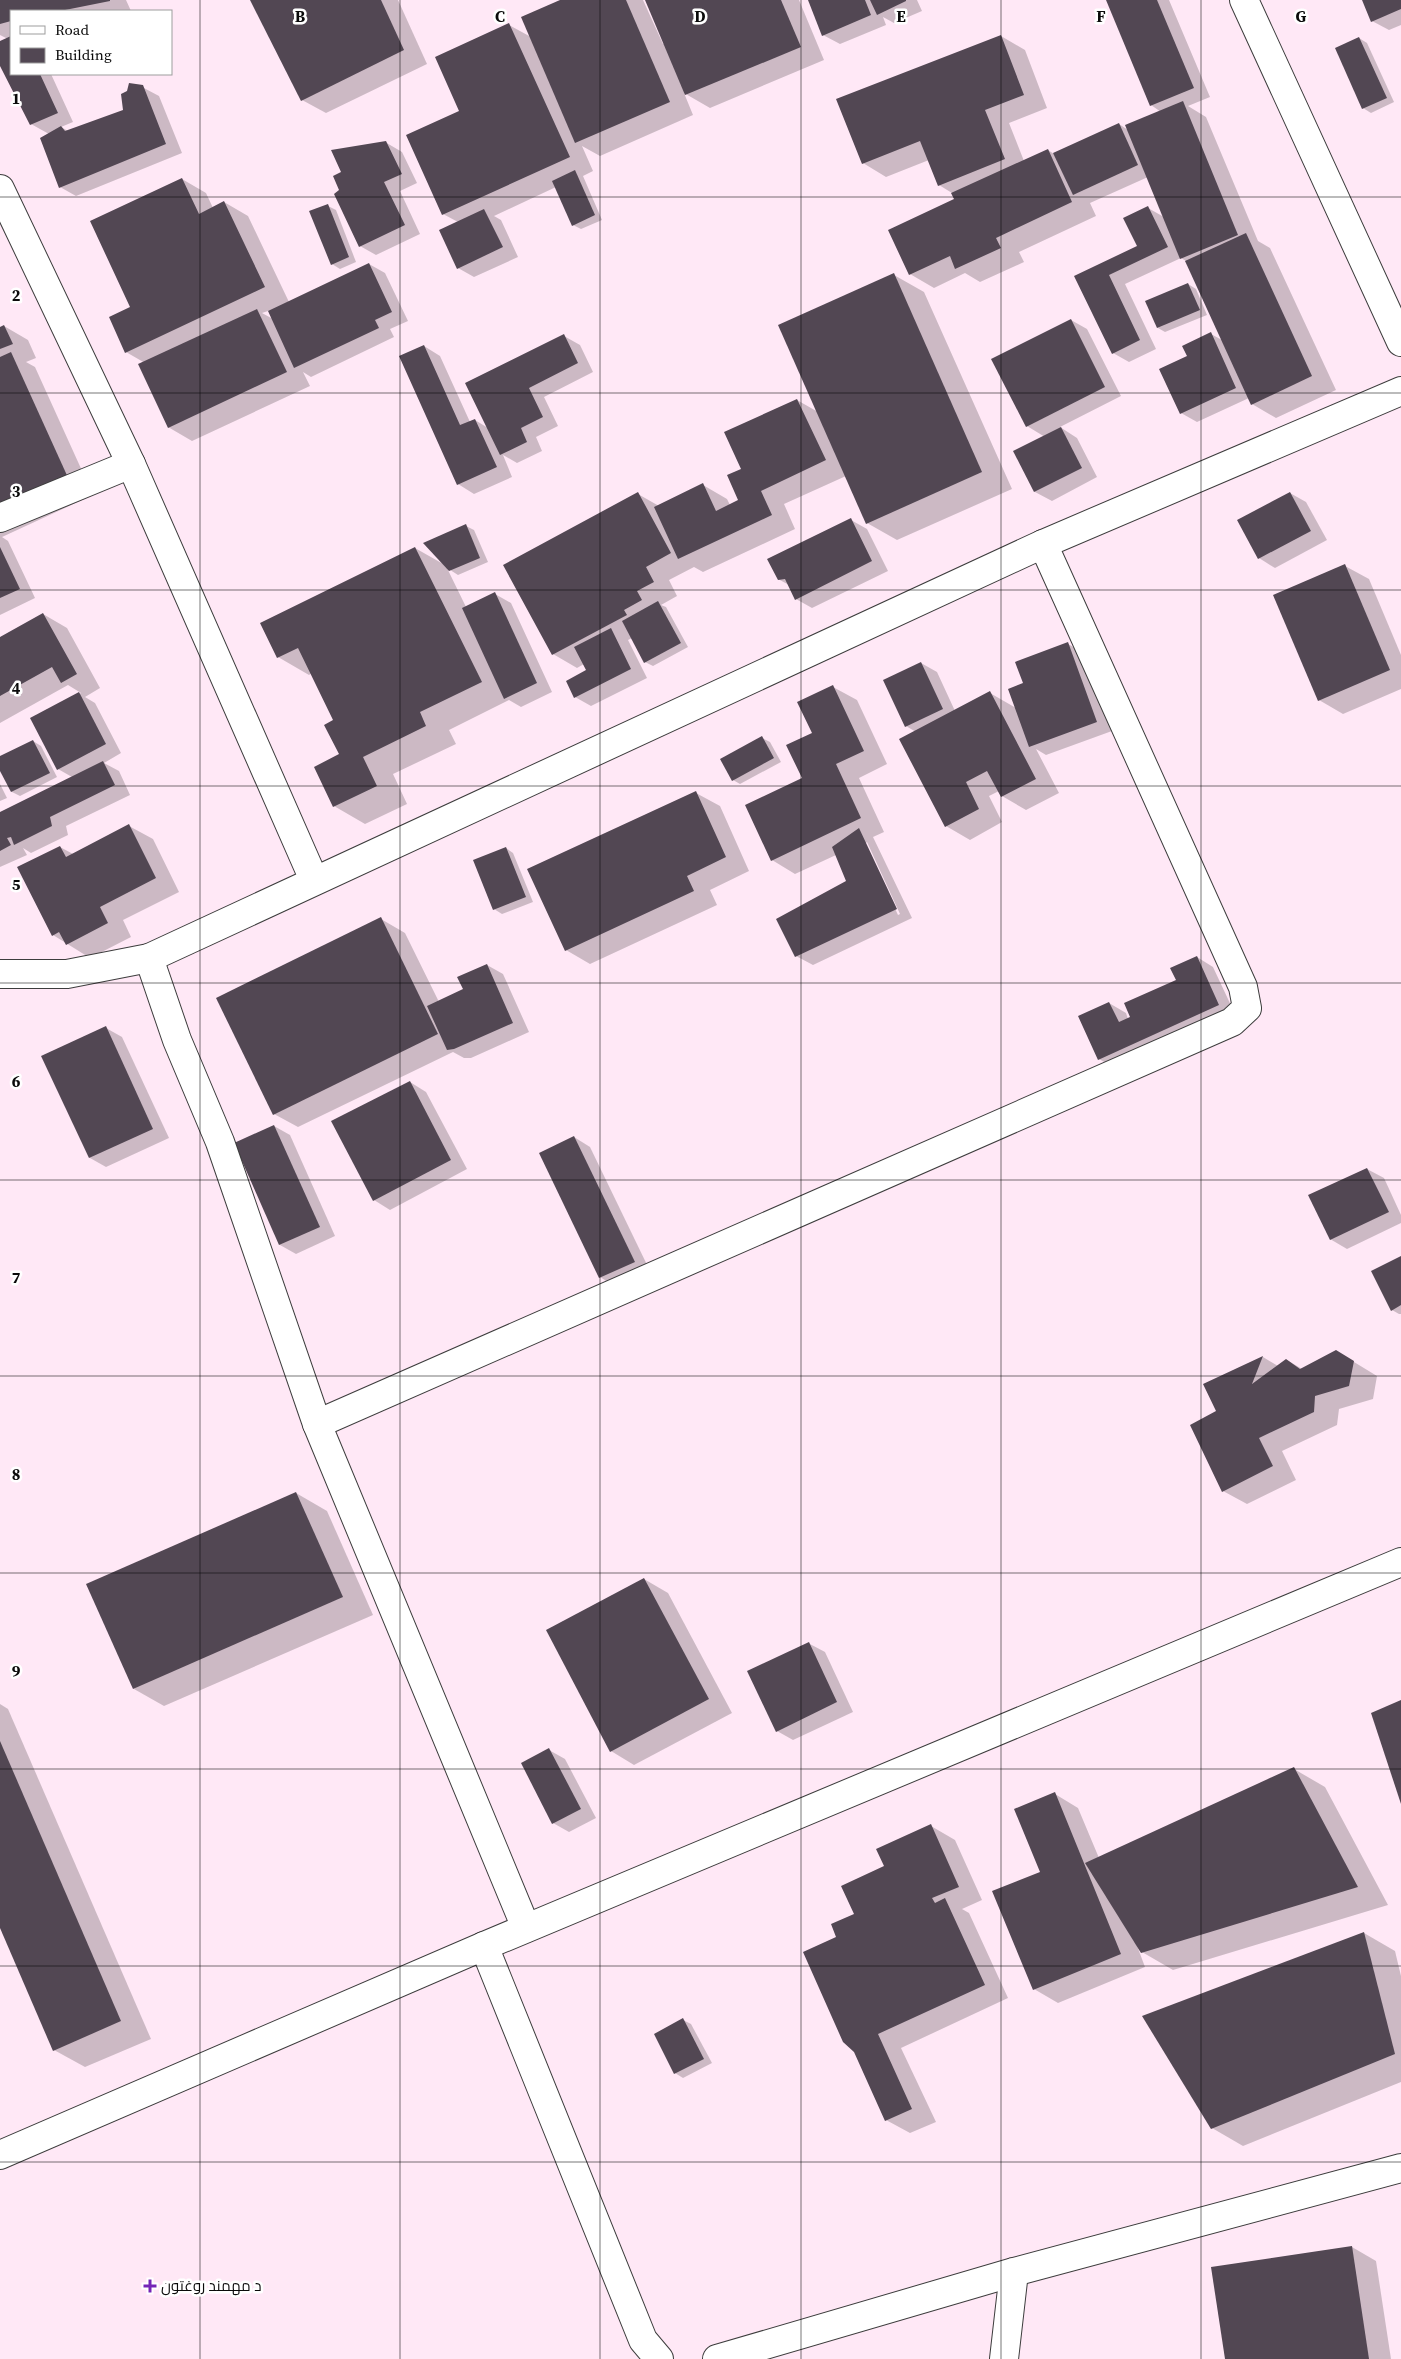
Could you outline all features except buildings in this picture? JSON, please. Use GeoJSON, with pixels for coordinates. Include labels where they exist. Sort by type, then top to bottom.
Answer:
{"type":"FeatureCollection","features":[{"type":"Feature","properties":{"kind":"street"},"geometry":{"type":"LineString","coordinates":[[1244,0],[1401,342]]}},
{"type":"Feature","properties":{"kind":"street"},"geometry":{"type":"LineString","coordinates":[[0,190],[131,464],[314,880]]}},
{"type":"Feature","properties":{"kind":"street"},"geometry":{"type":"LineString","coordinates":[[0,974],[67,974],[149,958],[1042,544],[1401,391]]}},
{"type":"Feature","properties":{"kind":"street"},"geometry":{"type":"LineString","coordinates":[[0,518],[131,464]]}},
{"type":"Feature","properties":{"kind":"street"},"geometry":{"type":"LineString","coordinates":[[317,1424],[1232,1022],[1247,1008],[1243,987],[1042,544]]}},
{"type":"Feature","properties":{"kind":"street"},"geometry":{"type":"LineString","coordinates":[[149,958],[177,1040],[220,1142],[317,1424],[526,1928]]}},
{"type":"Feature","properties":{"kind":"street"},"geometry":{"type":"LineString","coordinates":[[0,2155],[526,1928],[1401,1562]]}},
{"type":"Feature","properties":{"kind":"street"},"geometry":{"type":"LineString","coordinates":[[484,1946],[643,2340],[659,2359]]}},
{"type":"Feature","properties":{"kind":"street"},"geometry":{"type":"LineString","coordinates":[[717,2359],[1014,2272],[1401,2168]]}},
{"type":"Feature","properties":{"kind":"street"},"geometry":{"type":"LineString","coordinates":[[1004,2359],[1014,2272]]}},
{"type":"Feature","properties":{"kind":"place","name":"د مهمند روغتون"},"geometry":{"type":"Point","coordinates":[150,2286]}}]}
